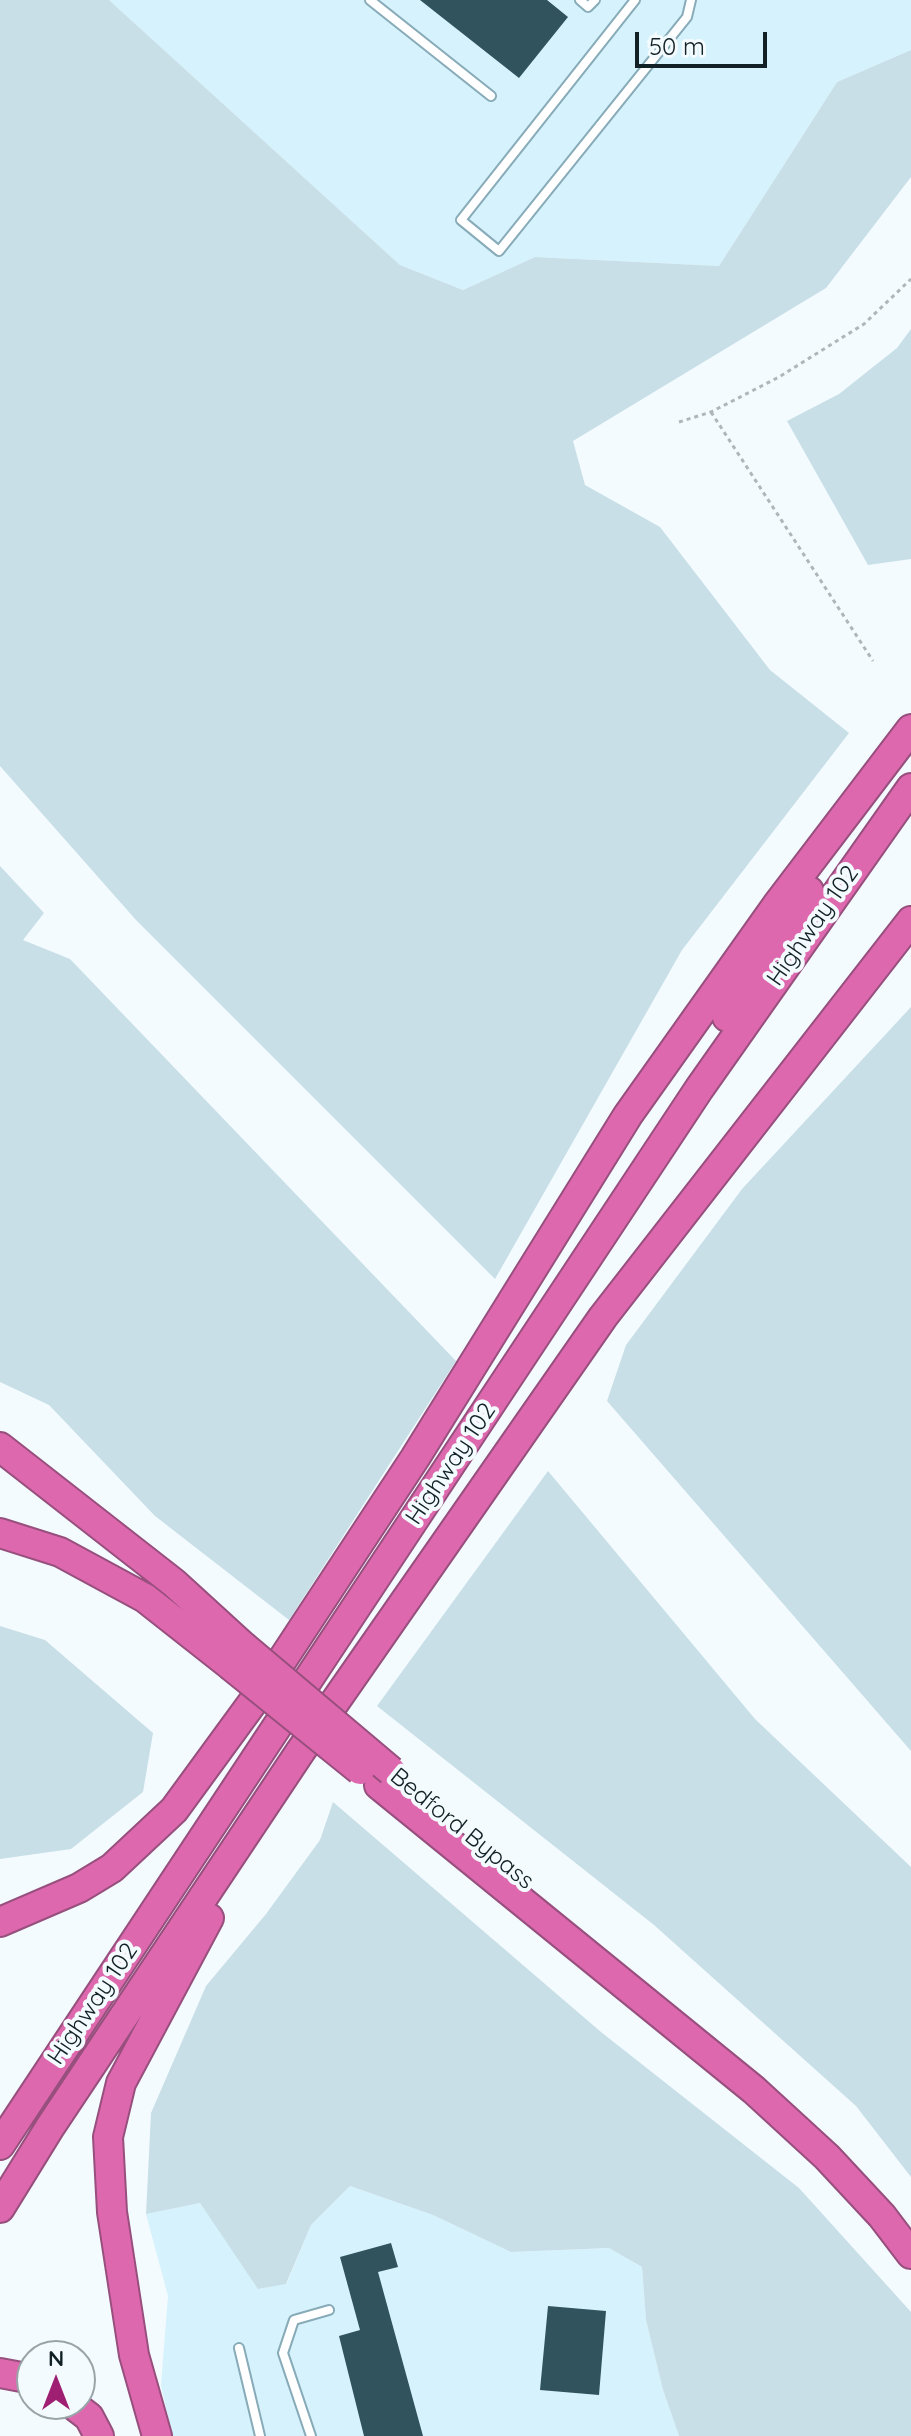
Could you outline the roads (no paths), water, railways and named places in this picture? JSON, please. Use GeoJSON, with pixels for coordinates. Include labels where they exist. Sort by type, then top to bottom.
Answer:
{"type":"FeatureCollection","features":[{"type":"Feature","properties":{"kind":"highway"},"geometry":{"type":"LineString","coordinates":[[0,1922],[79,1888],[112,1868],[174,1810],[269,1680],[415,1458],[628,1115],[911,729]]}},
{"type":"Feature","properties":{"kind":"highway"},"geometry":{"type":"LineString","coordinates":[[438,1482],[451,1445],[793,916],[868,785]]}},
{"type":"Feature","properties":{"kind":"highway","name":"Highway 102"},"geometry":{"type":"LineString","coordinates":[[0,2145],[699,1089],[911,788]]}},
{"type":"Feature","properties":{"kind":"highway","name":"Highway 102"},"geometry":{"type":"LineString","coordinates":[[0,2208],[50,2127],[300,1752],[603,1317],[911,921]]}},
{"type":"Feature","properties":{"kind":"highway","name":"Bedford Bypass"},"geometry":{"type":"LineString","coordinates":[[0,1447],[174,1583],[236,1656]]}},
{"type":"Feature","properties":{"kind":"highway","name":"Bedford Bypass"},"geometry":{"type":"LineString","coordinates":[[0,1533],[60,1552],[145,1598],[236,1656],[754,2090],[827,2157],[882,2216],[911,2254]]}},
{"type":"Feature","properties":{"kind":"highway"},"geometry":{"type":"LineString","coordinates":[[157,2436],[134,2355],[112,2212],[108,2137],[121,2083],[143,2038],[300,1752]]}},
{"type":"Feature","properties":{"kind":"highway","name":"Bedford Bypass"},"geometry":{"type":"LineString","coordinates":[[385,1778],[761,2071],[844,2149],[911,2223]]}},
{"type":"Feature","properties":{"kind":"lane"},"geometry":{"type":"LineString","coordinates":[[370,0],[491,96]]}},
{"type":"Feature","properties":{"kind":"lane"},"geometry":{"type":"LineString","coordinates":[[580,0],[588,7],[595,0]]}},
{"type":"Feature","properties":{"kind":"lane"},"geometry":{"type":"LineString","coordinates":[[635,0],[461,220],[499,251],[687,17],[691,0]]}},
{"type":"Feature","properties":{"kind":"lane"},"geometry":{"type":"LineString","coordinates":[[311,2436],[283,2353],[294,2320],[329,2310]]}},
{"type":"Feature","properties":{"kind":"lane"},"geometry":{"type":"LineString","coordinates":[[239,2348],[260,2436]]}}]}
